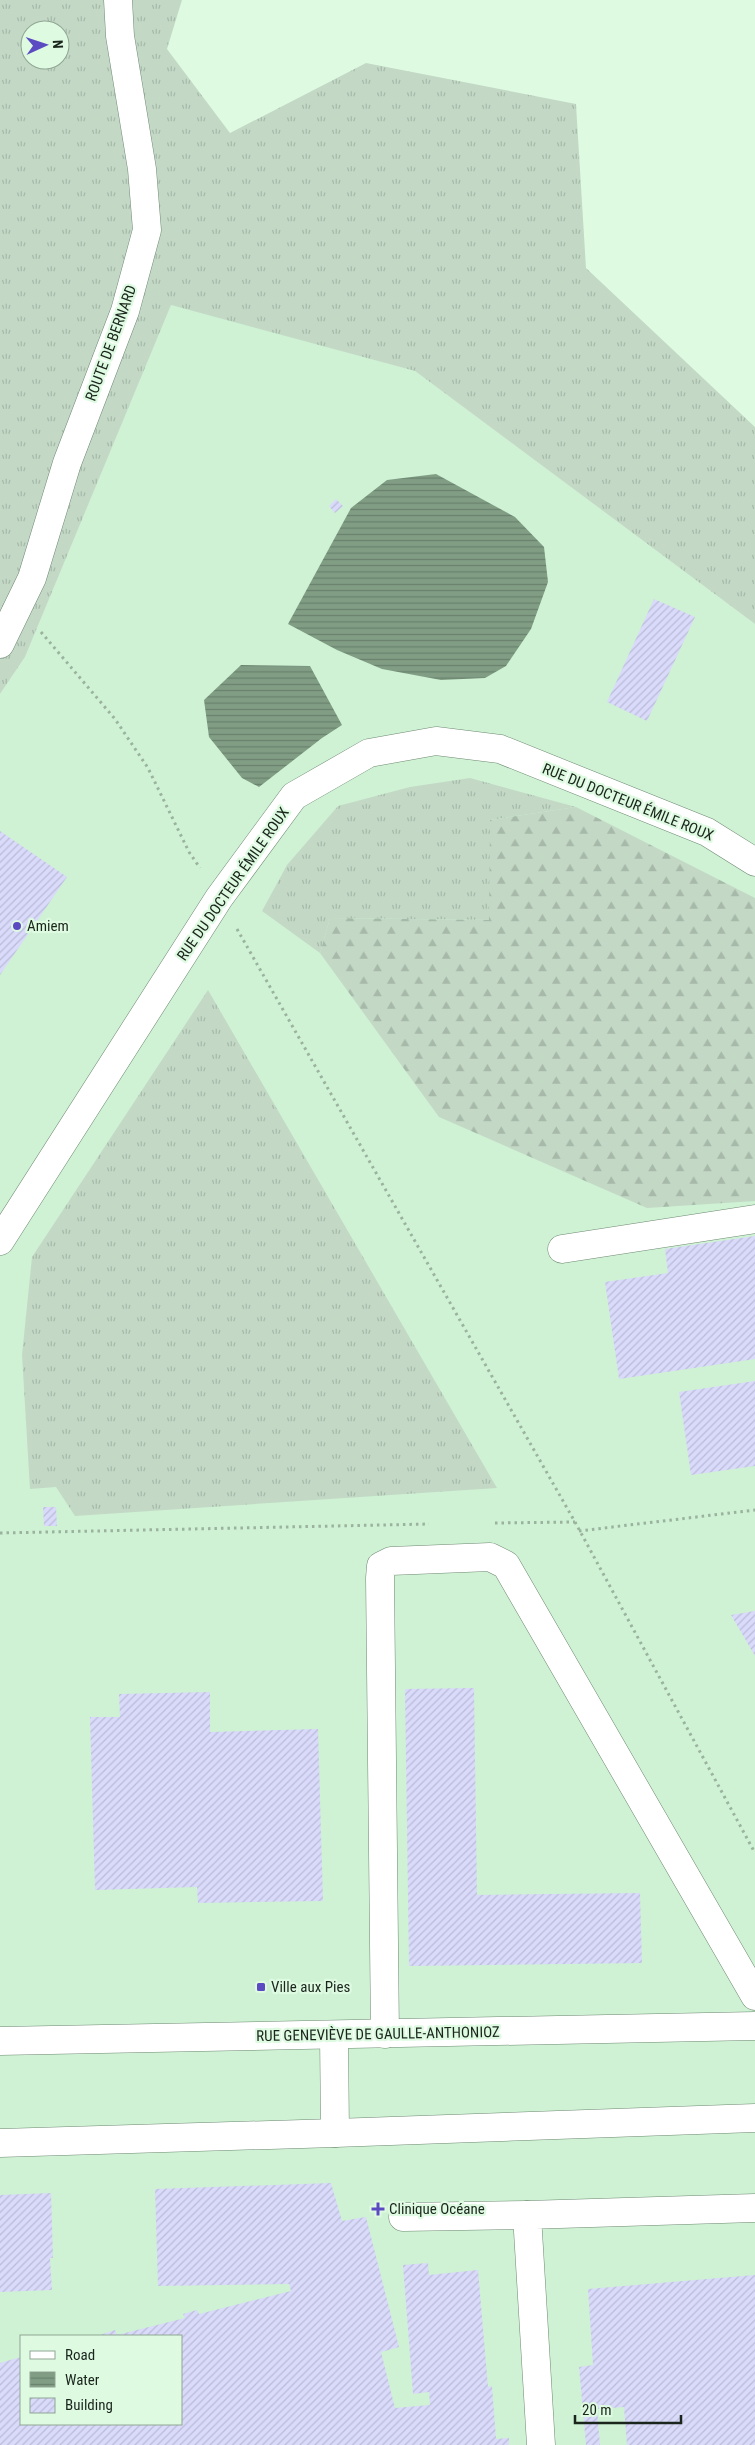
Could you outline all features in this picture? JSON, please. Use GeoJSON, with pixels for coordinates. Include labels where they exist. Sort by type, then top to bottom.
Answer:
{"type":"FeatureCollection","features":[{"type":"Feature","properties":{"kind":"street","name":"ROUTE DE BERNARD"},"geometry":{"type":"LineString","coordinates":[[0,644],[32,578],[67,463],[125,311],[147,230],[142,168],[120,36],[118,0]]}},
{"type":"Feature","properties":{"kind":"street","name":"RUE DU DOCTEUR ÉMILE ROUX"},"geometry":{"type":"LineString","coordinates":[[0,1241],[219,898],[294,796],[369,753],[436,741],[500,750],[707,832],[755,862]]}},
{"type":"Feature","properties":{"kind":"street"},"geometry":{"type":"LineString","coordinates":[[562,1249],[755,1219]]}},
{"type":"Feature","properties":{"kind":"street"},"geometry":{"type":"LineString","coordinates":[[385,2034],[380,1578],[381,1566],[392,1561],[490,1557],[506,1565],[755,1996]]}},
{"type":"Feature","properties":{"kind":"street","name":"RUE GENEVIÈVE DE GAULLE-ANTHONIOZ"},"geometry":{"type":"LineString","coordinates":[[0,2041],[755,2026]]}},
{"type":"Feature","properties":{"kind":"street"},"geometry":{"type":"LineString","coordinates":[[334,2035],[335,2133]]}},
{"type":"Feature","properties":{"kind":"street"},"geometry":{"type":"LineString","coordinates":[[0,2143],[755,2118]]}},
{"type":"Feature","properties":{"kind":"street"},"geometry":{"type":"LineString","coordinates":[[403,2218],[755,2208]]}},
{"type":"Feature","properties":{"kind":"street"},"geometry":{"type":"LineString","coordinates":[[527,2215],[541,2445]]}},
{"type":"Feature","properties":{"kind":"path"},"geometry":{"type":"LineString","coordinates":[[17,610],[51,641],[115,719],[148,768],[189,852],[219,898],[575,1522],[755,1853]]}},
{"type":"Feature","properties":{"kind":"path"},"geometry":{"type":"LineString","coordinates":[[579,1532],[755,1510]]}},
{"type":"Feature","properties":{"kind":"path"},"geometry":{"type":"LineString","coordinates":[[486,1523],[575,1522]]}},
{"type":"Feature","properties":{"kind":"path"},"geometry":{"type":"LineString","coordinates":[[0,1532],[436,1524]]}},
{"type":"Feature","properties":{"kind":"shaded area"},"geometry":{"type":"Polygon","coordinates":[[[171,304],[415,371],[755,624],[755,2445],[0,2445],[0,694],[25,657],[171,304]]]}},
{"type":"Feature","properties":{"kind":"green space"},"geometry":{"type":"Polygon","coordinates":[[[0,0],[182,0],[167,49],[230,133],[366,63],[576,104],[586,268],[755,427],[755,624],[415,371],[171,305],[25,657],[0,694],[0,0]]]}},
{"type":"Feature","properties":{"kind":"green space"},"geometry":{"type":"Polygon","coordinates":[[[470,778],[576,807],[490,820],[490,920],[330,918],[320,953],[262,911],[287,865],[338,806],[410,787],[470,778]]]}},
{"type":"Feature","properties":{"kind":"green space"},"geometry":{"type":"Polygon","coordinates":[[[576,807],[755,898],[755,1201],[647,1208],[439,1117],[320,953],[330,918],[489,920],[490,820],[576,807]]]}},
{"type":"Feature","properties":{"kind":"green space"},"geometry":{"type":"Polygon","coordinates":[[[208,990],[497,1488],[75,1516],[56,1487],[30,1489],[22,1355],[32,1257],[208,990]]]}},
{"type":"Feature","properties":{"kind":"water"},"geometry":{"type":"Polygon","coordinates":[[[436,474],[515,517],[544,547],[548,582],[531,629],[506,666],[485,678],[441,680],[382,669],[337,650],[288,624],[351,508],[387,480],[436,474]]]}},
{"type":"Feature","properties":{"kind":"water"},"geometry":{"type":"Polygon","coordinates":[[[241,665],[310,666],[342,725],[322,738],[259,787],[242,778],[209,737],[204,700],[241,665]]]}},
{"type":"Feature","properties":{"kind":"building"},"geometry":{"type":"Polygon","coordinates":[[[336,499],[343,506],[335,513],[329,506],[336,499]]]}},
{"type":"Feature","properties":{"kind":"building"},"geometry":{"type":"Polygon","coordinates":[[[654,599],[695,617],[647,721],[607,702],[654,599]]]}},
{"type":"Feature","properties":{"kind":"building","name":"Amiem"},"geometry":{"type":"Polygon","coordinates":[[[0,831],[67,877],[0,975],[0,831]]]}},
{"type":"Feature","properties":{"kind":"building"},"geometry":{"type":"Polygon","coordinates":[[[755,1236],[755,1359],[619,1379],[605,1282],[668,1273],[665,1249],[755,1236]]]}},
{"type":"Feature","properties":{"kind":"building"},"geometry":{"type":"Polygon","coordinates":[[[755,1381],[755,1466],[691,1475],[679,1392],[755,1381]]]}},
{"type":"Feature","properties":{"kind":"building"},"geometry":{"type":"Polygon","coordinates":[[[43,1507],[56,1507],[57,1526],[44,1526],[43,1507]]]}},
{"type":"Feature","properties":{"kind":"building"},"geometry":{"type":"Polygon","coordinates":[[[755,1611],[755,1656],[731,1615],[755,1611]]]}},
{"type":"Feature","properties":{"kind":"building"},"geometry":{"type":"Polygon","coordinates":[[[474,1688],[477,1895],[640,1893],[642,1963],[409,1966],[405,1689],[474,1688]]]}},
{"type":"Feature","properties":{"kind":"building"},"geometry":{"type":"Polygon","coordinates":[[[210,1692],[210,1732],[318,1729],[323,1901],[198,1903],[197,1887],[95,1890],[90,1717],[120,1717],[119,1694],[210,1692]]]}},
{"type":"Feature","properties":{"kind":"building"},"geometry":{"type":"Polygon","coordinates":[[[331,2183],[342,2221],[366,2217],[399,2347],[381,2352],[395,2408],[430,2405],[429,2392],[413,2394],[403,2265],[428,2263],[429,2275],[478,2270],[488,2387],[492,2386],[496,2439],[509,2438],[509,2445],[0,2445],[0,2363],[20,2357],[20,2425],[182,2425],[182,2335],[117,2335],[185,2318],[183,2314],[197,2310],[199,2314],[291,2291],[289,2284],[158,2286],[155,2189],[331,2183]]]}},
{"type":"Feature","properties":{"kind":"building"},"geometry":{"type":"Polygon","coordinates":[[[51,2193],[53,2258],[50,2258],[52,2290],[0,2292],[0,2195],[51,2193]]]}},
{"type":"Feature","properties":{"kind":"building"},"geometry":{"type":"Polygon","coordinates":[[[755,2275],[755,2445],[627,2445],[624,2407],[597,2409],[600,2445],[586,2445],[579,2367],[593,2365],[588,2289],[755,2275]]]}},
{"type":"Feature","properties":{"kind":"building"},"geometry":{"type":"Polygon","coordinates":[[[115,2330],[117,2335],[100,2335],[115,2330]]]}},
{"type":"Feature","properties":{"kind":"place","name":"Amiem"},"geometry":{"type":"Point","coordinates":[17,926]}},
{"type":"Feature","properties":{"kind":"place","name":"Ville aux Pies"},"geometry":{"type":"Point","coordinates":[261,1987]}},
{"type":"Feature","properties":{"kind":"place","name":"Clinique Océane"},"geometry":{"type":"Point","coordinates":[378,2209]}}]}
